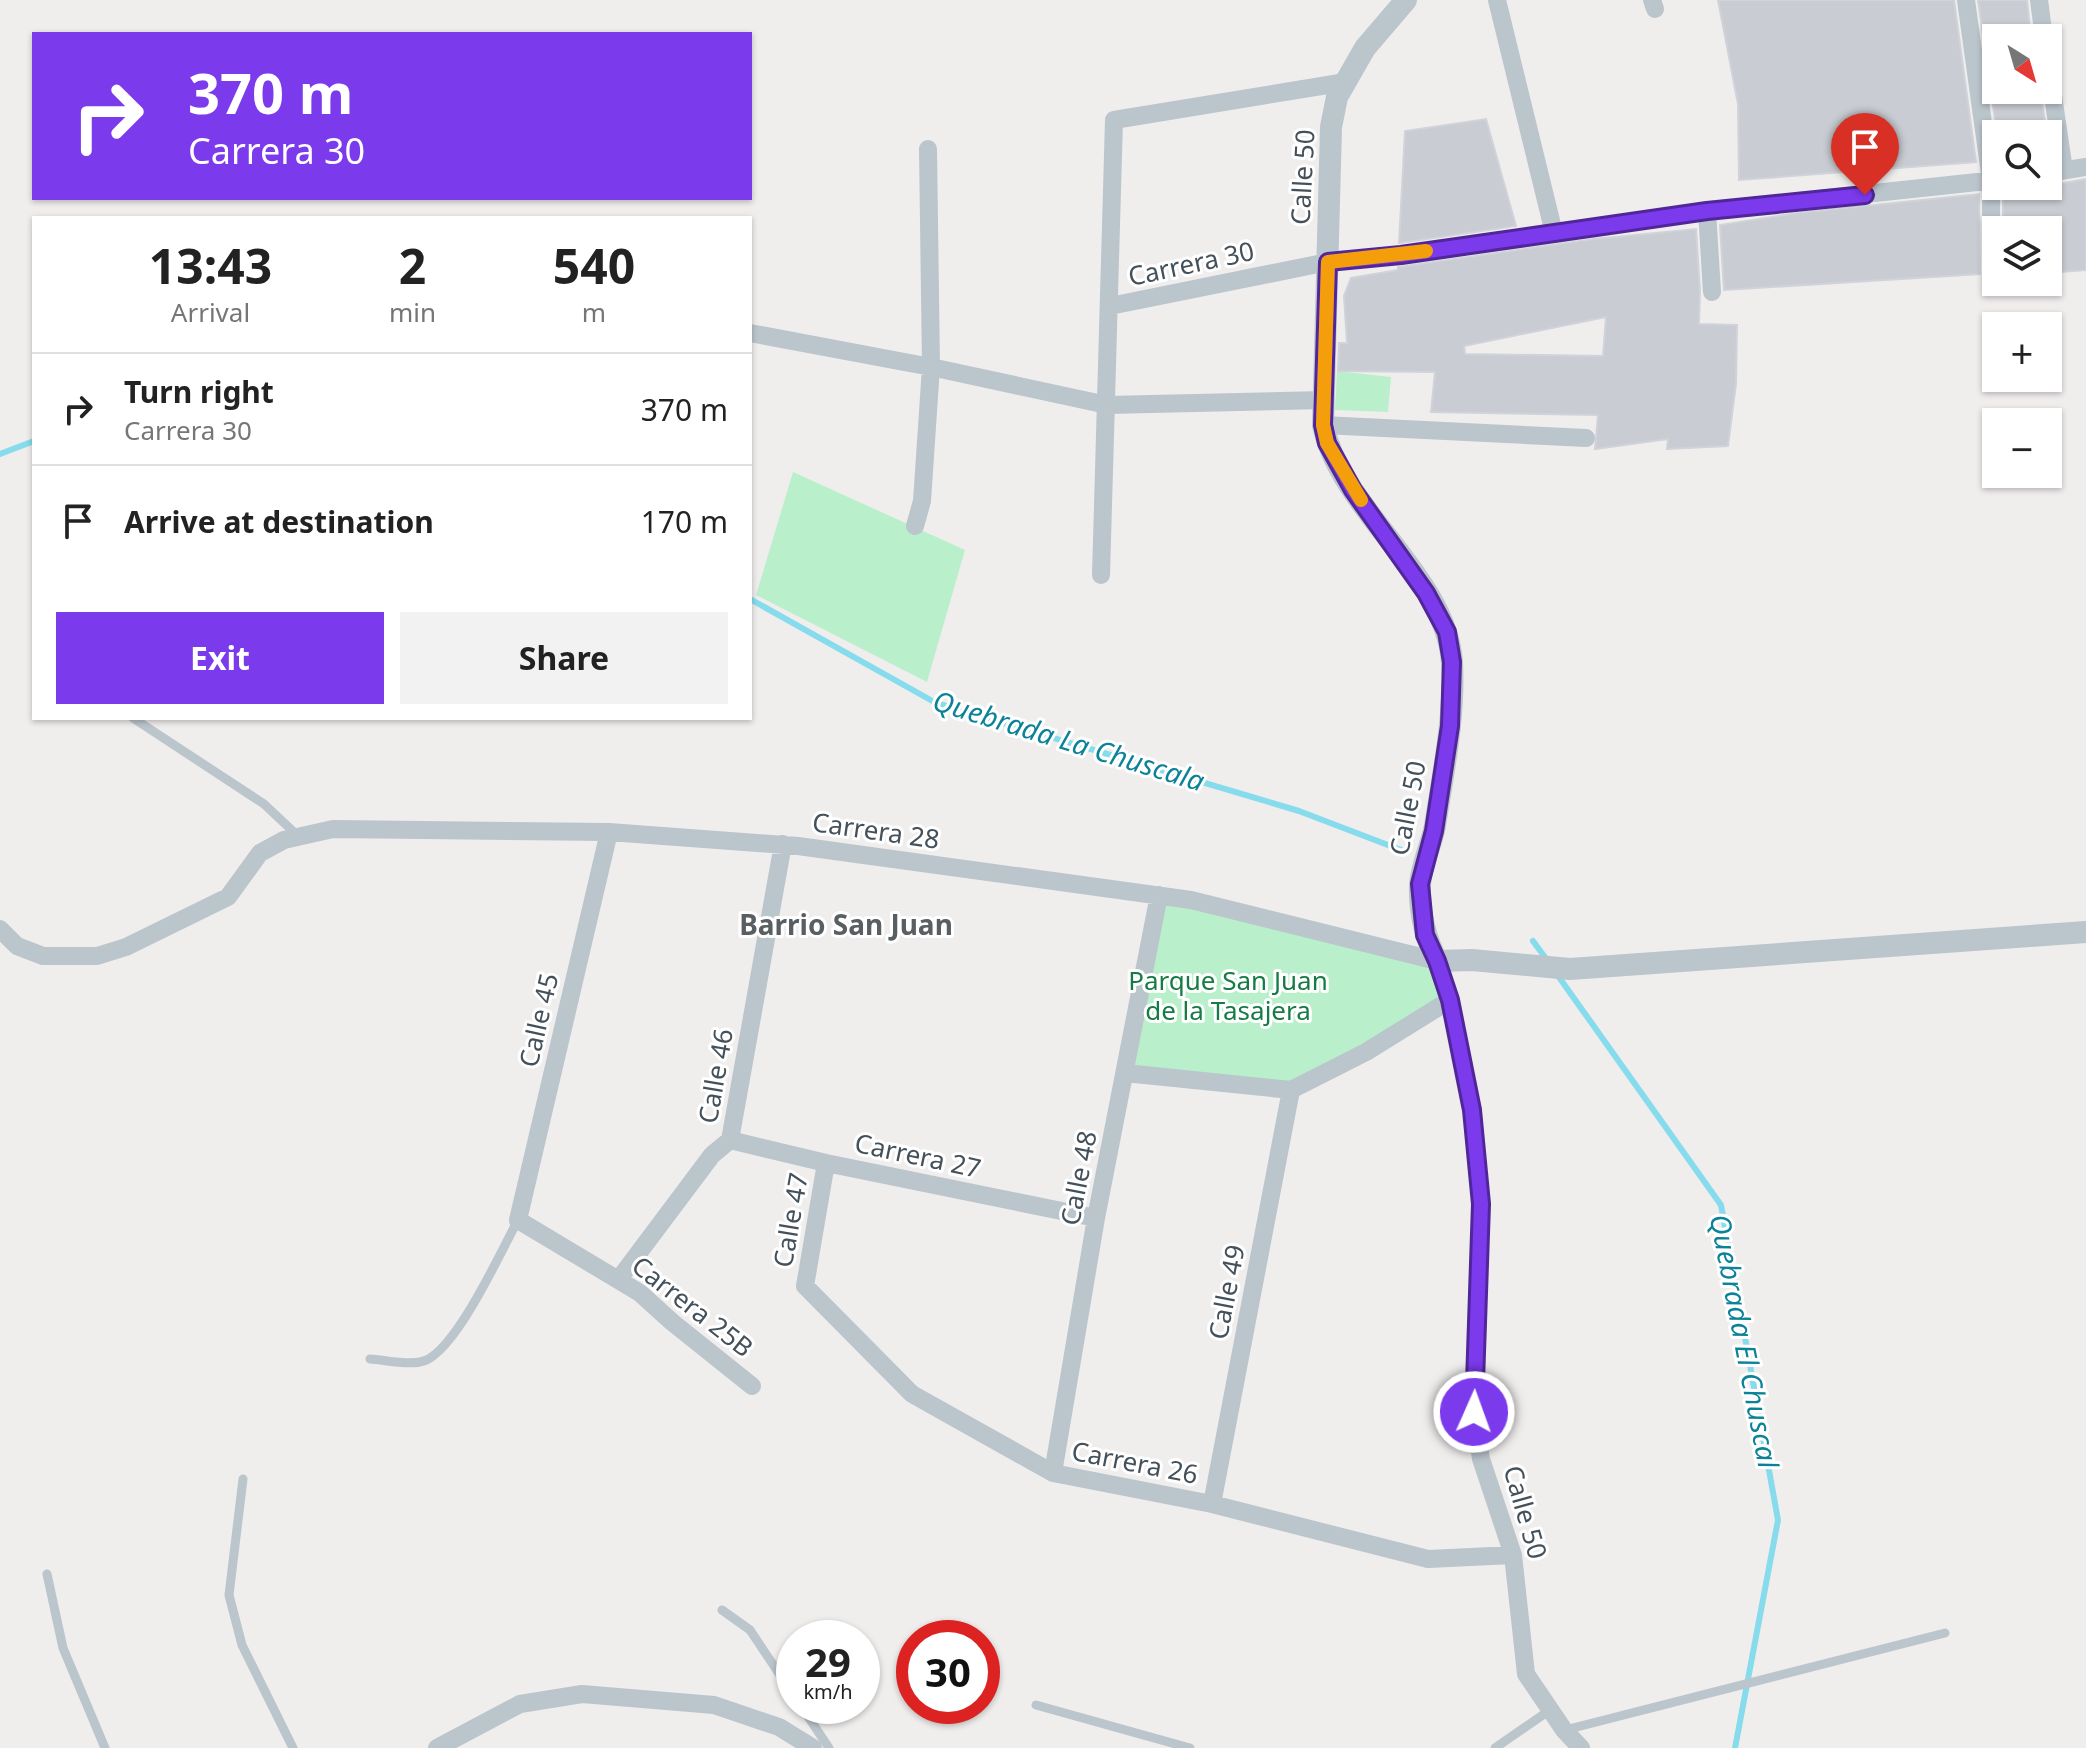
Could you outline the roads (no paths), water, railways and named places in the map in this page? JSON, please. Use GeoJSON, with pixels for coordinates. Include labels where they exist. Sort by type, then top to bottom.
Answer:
{"type":"FeatureCollection","features":[{"type":"Feature","properties":{"kind":"street","name":"Calle 50"},"geometry":{"type":"LineString","coordinates":[[1406,0],[1365,48],[1337,97],[1331,127],[1323,425],[1327,443],[1353,490],[1426,593],[1447,632],[1452,662],[1450,726],[1434,831],[1420,884],[1425,935],[1450,1000],[1472,1110],[1481,1204],[1474,1412],[1481,1459],[1513,1555],[1526,1674],[1564,1730],[1581,1748]]}},
{"type":"Feature","properties":{"kind":"street"},"geometry":{"type":"LineString","coordinates":[[1497,0],[1554,233]]}},
{"type":"Feature","properties":{"kind":"street"},"geometry":{"type":"LineString","coordinates":[[1966,0],[1984,120]]}},
{"type":"Feature","properties":{"kind":"street"},"geometry":{"type":"LineString","coordinates":[[2039,0],[2042,24]]}},
{"type":"Feature","properties":{"kind":"street"},"geometry":{"type":"LineString","coordinates":[[1101,575],[1114,120],[1346,82]]}},
{"type":"Feature","properties":{"kind":"street"},"geometry":{"type":"LineString","coordinates":[[915,526],[922,501],[931,367],[928,149]]}},
{"type":"Feature","properties":{"kind":"street"},"geometry":{"type":"LineString","coordinates":[[2062,170],[2086,167]]}},
{"type":"Feature","properties":{"kind":"street","name":"Carrera 30"},"geometry":{"type":"LineString","coordinates":[[1110,306],[1328,262],[1401,255],[1707,211],[1982,182]]}},
{"type":"Feature","properties":{"kind":"street"},"geometry":{"type":"LineString","coordinates":[[1707,211],[1712,292]]}},
{"type":"Feature","properties":{"kind":"street"},"geometry":{"type":"LineString","coordinates":[[752,333],[931,367],[1107,405],[1324,400]]}},
{"type":"Feature","properties":{"kind":"street"},"geometry":{"type":"LineString","coordinates":[[1323,425],[1586,438]]}},
{"type":"Feature","properties":{"kind":"street","name":"Carrera 28"},"geometry":{"type":"LineString","coordinates":[[0,929],[17,946],[43,956],[97,956],[126,947],[228,897],[260,853],[284,840],[333,829],[609,832],[783,844],[1159,895],[1191,900],[1437,961]]}},
{"type":"Feature","properties":{"kind":"street","name":"Calle 45"},"geometry":{"type":"LineString","coordinates":[[518,1220],[609,832]]}},
{"type":"Feature","properties":{"kind":"street","name":"Calle 46"},"geometry":{"type":"LineString","coordinates":[[619,1279],[712,1155],[730,1140],[783,844]]}},
{"type":"Feature","properties":{"kind":"street","name":"Calle 48"},"geometry":{"type":"LineString","coordinates":[[1053,1473],[1096,1218],[1159,895]]}},
{"type":"Feature","properties":{"kind":"street"},"geometry":{"type":"LineString","coordinates":[[1437,961],[1472,960],[1570,969],[2086,932]]}},
{"type":"Feature","properties":{"kind":"street"},"geometry":{"type":"LineString","coordinates":[[1125,1073],[1291,1090],[1366,1052],[1450,1000]]}},
{"type":"Feature","properties":{"kind":"street","name":"Calle 49"},"geometry":{"type":"LineString","coordinates":[[1212,1504],[1291,1090]]}},
{"type":"Feature","properties":{"kind":"street","name":"Carrera 27"},"geometry":{"type":"LineString","coordinates":[[730,1140],[826,1163],[1096,1218]]}},
{"type":"Feature","properties":{"kind":"street","name":"Calle 47"},"geometry":{"type":"LineString","coordinates":[[805,1286],[826,1163]]}},
{"type":"Feature","properties":{"kind":"street","name":"Carrera 25B"},"geometry":{"type":"LineString","coordinates":[[518,1220],[640,1293],[752,1386]]}},
{"type":"Feature","properties":{"kind":"street","name":"Carrera 26"},"geometry":{"type":"LineString","coordinates":[[805,1286],[912,1394],[1053,1473],[1212,1504],[1428,1559],[1513,1555]]}},
{"type":"Feature","properties":{"kind":"street"},"geometry":{"type":"LineString","coordinates":[[437,1748],[520,1704],[582,1694],[714,1705],[779,1727],[813,1748]]}},
{"type":"Feature","properties":{"kind":"lane"},"geometry":{"type":"LineString","coordinates":[[136,720],[264,804],[298,836]]}},
{"type":"Feature","properties":{"kind":"lane"},"geometry":{"type":"LineString","coordinates":[[370,1359],[422,1363],[444,1349],[457,1332],[518,1220]]}},
{"type":"Feature","properties":{"kind":"lane"},"geometry":{"type":"LineString","coordinates":[[243,1479],[229,1595],[242,1645],[293,1748]]}},
{"type":"Feature","properties":{"kind":"lane"},"geometry":{"type":"LineString","coordinates":[[47,1574],[63,1648],[105,1748]]}},
{"type":"Feature","properties":{"kind":"lane"},"geometry":{"type":"LineString","coordinates":[[722,1610],[750,1630],[776,1669]]}},
{"type":"Feature","properties":{"kind":"lane"},"geometry":{"type":"LineString","coordinates":[[1564,1730],[1945,1633]]}},
{"type":"Feature","properties":{"kind":"lane"},"geometry":{"type":"LineString","coordinates":[[1036,1705],[1190,1748]]}},
{"type":"Feature","properties":{"kind":"lane"},"geometry":{"type":"LineString","coordinates":[[1495,1748],[1550,1710]]}},
{"type":"Feature","properties":{"kind":"lane"},"geometry":{"type":"LineString","coordinates":[[813,1724],[829,1748]]}},
{"type":"Feature","properties":{"kind":"waterway","name":"Quebrada La Chuscala"},"geometry":{"type":"LineString","coordinates":[[0,454],[32,442]]}},
{"type":"Feature","properties":{"kind":"waterway","name":"Quebrada La Chuscala"},"geometry":{"type":"LineString","coordinates":[[752,600],[936,703],[1299,811],[1401,850]]}},
{"type":"Feature","properties":{"kind":"waterway","name":"Quebrada El Chuscal"},"geometry":{"type":"LineString","coordinates":[[1533,941],[1547,960]]}},
{"type":"Feature","properties":{"kind":"waterway","name":"Quebrada El Chuscal"},"geometry":{"type":"LineString","coordinates":[[1556,973],[1721,1205],[1778,1520],[1735,1748]]}},
{"type":"Feature","properties":{"kind":"district","name":"Barrio San Juan"},"geometry":{"type":"Point","coordinates":[846,924]}},
{"type":"Feature","properties":{"kind":"park label","name":"Parque San Juan de la Tasajera"},"geometry":{"type":"Point","coordinates":[1228,995]}}]}
